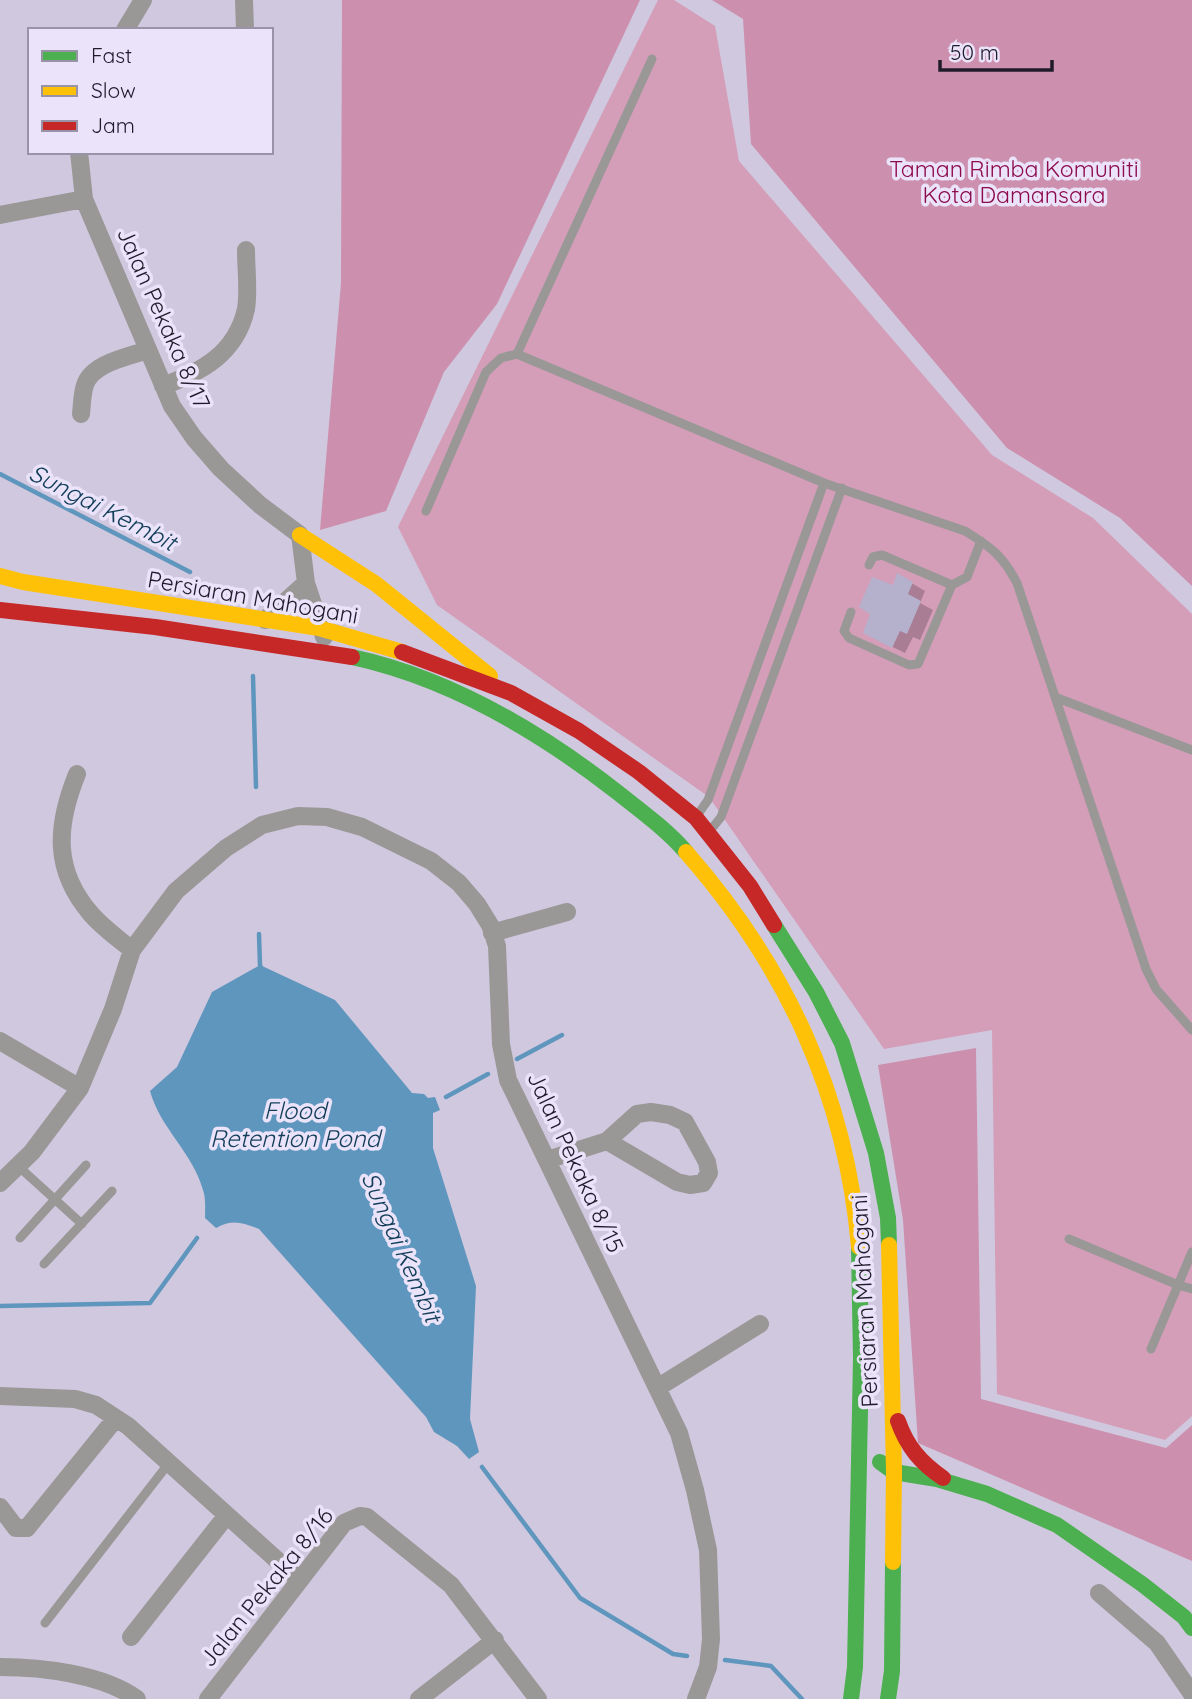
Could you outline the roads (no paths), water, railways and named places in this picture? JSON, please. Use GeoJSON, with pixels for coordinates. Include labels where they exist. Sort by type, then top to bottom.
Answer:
{"type":"FeatureCollection","features":[{"type":"Feature","properties":{"kind":"main road"},"geometry":{"type":"LineString","coordinates":[[300,535],[376,583],[511,693]]}},
{"type":"Feature","properties":{"kind":"main road","name":"Persiaran Mahogani"},"geometry":{"type":"LineString","coordinates":[[0,576],[23,582],[319,628],[411,654],[511,693],[589,737],[639,772],[696,818],[750,886],[816,992],[842,1043],[876,1153],[888,1218],[894,1472],[892,1671],[888,1699]]}},
{"type":"Feature","properties":{"kind":"main road","name":"Persiaran Mahogani"},"geometry":{"type":"LineString","coordinates":[[0,610],[62,614],[342,654],[400,669],[465,695],[561,750],[622,795],[676,841],[724,898],[762,950],[794,1004],[818,1059],[847,1159],[861,1276],[862,1342],[855,1667],[851,1699]]}},
{"type":"Feature","properties":{"kind":"main road"},"geometry":{"type":"LineString","coordinates":[[862,1342],[871,1371],[876,1453],[884,1466],[894,1472],[937,1479],[1004,1501],[1056,1525],[1142,1584],[1184,1617],[1192,1628]]}},
{"type":"Feature","properties":{"kind":"main road"},"geometry":{"type":"LineString","coordinates":[[892,1400],[907,1446],[928,1468],[952,1484]]}},
{"type":"Feature","properties":{"kind":"main road"},"geometry":{"type":"LineString","coordinates":[[855,1667],[868,1634],[873,1500],[876,1490],[894,1472]]}},
{"type":"Feature","properties":{"kind":"main road"},"geometry":{"type":"LineString","coordinates":[[893,1550],[912,1495],[927,1487],[952,1484]]}},
{"type":"Feature","properties":{"kind":"street"},"geometry":{"type":"LineString","coordinates":[[126,28],[143,0]]}},
{"type":"Feature","properties":{"kind":"street"},"geometry":{"type":"LineString","coordinates":[[243,0],[245,28]]}},
{"type":"Feature","properties":{"kind":"street","name":"Jalan Pekaka 8/17"},"geometry":{"type":"LineString","coordinates":[[79,154],[84,199],[172,406],[194,438],[221,469],[260,505],[300,535]]}},
{"type":"Feature","properties":{"kind":"street"},"geometry":{"type":"LineString","coordinates":[[0,215],[84,199]]}},
{"type":"Feature","properties":{"kind":"street"},"geometry":{"type":"LineString","coordinates":[[163,386],[193,375],[225,352],[246,309],[246,250]]}},
{"type":"Feature","properties":{"kind":"street"},"geometry":{"type":"LineString","coordinates":[[81,414],[84,386],[96,369],[148,350]]}},
{"type":"Feature","properties":{"kind":"street"},"geometry":{"type":"LineString","coordinates":[[300,535],[306,583],[319,628],[326,641],[342,654]]}},
{"type":"Feature","properties":{"kind":"street"},"geometry":{"type":"LineString","coordinates":[[265,620],[306,583]]}},
{"type":"Feature","properties":{"kind":"street"},"geometry":{"type":"LineString","coordinates":[[77,774],[66,801],[60,838],[63,863],[72,888],[92,916],[132,950]]}},
{"type":"Feature","properties":{"kind":"street","name":"Jalan Pekaka 8/15"},"geometry":{"type":"LineString","coordinates":[[0,1183],[32,1152],[80,1088],[113,1009],[132,950],[176,891],[226,848],[262,825],[298,816],[327,817],[362,827],[431,861],[459,883],[477,904],[492,933],[497,946],[501,1044],[508,1080],[679,1433],[708,1550],[711,1639],[708,1667],[696,1699]]}},
{"type":"Feature","properties":{"kind":"street"},"geometry":{"type":"LineString","coordinates":[[492,933],[567,912]]}},
{"type":"Feature","properties":{"kind":"street"},"geometry":{"type":"LineString","coordinates":[[0,1041],[80,1088]]}},
{"type":"Feature","properties":{"kind":"street"},"geometry":{"type":"LineString","coordinates":[[547,1160],[607,1141],[637,1114],[651,1112],[670,1115],[685,1122],[707,1163],[709,1173],[702,1183],[690,1185],[677,1182],[607,1141]]}},
{"type":"Feature","properties":{"kind":"street"},"geometry":{"type":"LineString","coordinates":[[657,1388],[760,1324]]}},
{"type":"Feature","properties":{"kind":"street"},"geometry":{"type":"LineString","coordinates":[[0,1396],[75,1399],[96,1405],[169,1462],[299,1580]]}},
{"type":"Feature","properties":{"kind":"street"},"geometry":{"type":"LineString","coordinates":[[0,1507],[16,1528],[27,1528],[116,1418]]}},
{"type":"Feature","properties":{"kind":"street"},"geometry":{"type":"LineString","coordinates":[[131,1637],[228,1515]]}},
{"type":"Feature","properties":{"kind":"street","name":"Jalan Pekaka 8/16"},"geometry":{"type":"LineString","coordinates":[[208,1699],[344,1523],[359,1516],[367,1517],[451,1585],[538,1699]]}},
{"type":"Feature","properties":{"kind":"street"},"geometry":{"type":"LineString","coordinates":[[1099,1593],[1157,1643],[1192,1694]]}},
{"type":"Feature","properties":{"kind":"street"},"geometry":{"type":"LineString","coordinates":[[419,1699],[495,1640]]}},
{"type":"Feature","properties":{"kind":"street"},"geometry":{"type":"LineString","coordinates":[[0,1667],[33,1667],[71,1674],[127,1692],[137,1699]]}},
{"type":"Feature","properties":{"kind":"lane"},"geometry":{"type":"LineString","coordinates":[[517,354],[652,60]]}},
{"type":"Feature","properties":{"kind":"lane"},"geometry":{"type":"LineString","coordinates":[[426,510],[486,372],[501,358],[517,354],[824,483],[965,531],[981,541],[1006,563],[1017,583],[1146,969],[1156,989],[1192,1030]]}},
{"type":"Feature","properties":{"kind":"lane"},"geometry":{"type":"LineString","coordinates":[[696,818],[708,800],[824,483]]}},
{"type":"Feature","properties":{"kind":"lane"},"geometry":{"type":"LineString","coordinates":[[708,833],[721,817],[842,488]]}},
{"type":"Feature","properties":{"kind":"lane"},"geometry":{"type":"LineString","coordinates":[[851,612],[844,627],[845,635],[914,666],[921,660],[952,585],[967,577],[981,541]]}},
{"type":"Feature","properties":{"kind":"lane"},"geometry":{"type":"LineString","coordinates":[[869,565],[873,557],[882,555],[952,585]]}},
{"type":"Feature","properties":{"kind":"lane"},"geometry":{"type":"LineString","coordinates":[[1055,697],[1192,750]]}},
{"type":"Feature","properties":{"kind":"lane"},"geometry":{"type":"LineString","coordinates":[[20,1238],[86,1165]]}},
{"type":"Feature","properties":{"kind":"lane"},"geometry":{"type":"LineString","coordinates":[[18,1166],[82,1224]]}},
{"type":"Feature","properties":{"kind":"lane"},"geometry":{"type":"LineString","coordinates":[[44,1264],[112,1191]]}},
{"type":"Feature","properties":{"kind":"lane"},"geometry":{"type":"LineString","coordinates":[[1069,1239],[1192,1289]]}},
{"type":"Feature","properties":{"kind":"lane"},"geometry":{"type":"LineString","coordinates":[[1151,1349],[1192,1252]]}},
{"type":"Feature","properties":{"kind":"lane"},"geometry":{"type":"LineString","coordinates":[[46,1623],[169,1462]]}},
{"type":"Feature","properties":{"kind":"water","name":"Flood Retention Pond"},"geometry":{"type":"Polygon","coordinates":[[[260,965],[335,1000],[412,1093],[424,1094],[428,1098],[435,1097],[440,1110],[433,1113],[433,1148],[476,1286],[470,1419],[479,1452],[469,1459],[457,1446],[434,1432],[426,1417],[259,1229],[237,1222],[216,1228],[205,1218],[205,1197],[198,1177],[155,1104],[150,1091],[177,1067],[212,992],[260,965]]]}},
{"type":"Feature","properties":{"kind":"waterway","name":"Sungai Kembit"},"geometry":{"type":"LineString","coordinates":[[0,474],[190,572]]}},
{"type":"Feature","properties":{"kind":"waterway","name":"Sungai Kembit"},"geometry":{"type":"LineString","coordinates":[[253,676],[256,787]]}},
{"type":"Feature","properties":{"kind":"waterway","name":"Sungai Kembit"},"geometry":{"type":"LineString","coordinates":[[259,934],[262,970]]}},
{"type":"Feature","properties":{"kind":"waterway"},"geometry":{"type":"LineString","coordinates":[[517,1059],[562,1035]]}},
{"type":"Feature","properties":{"kind":"waterway"},"geometry":{"type":"LineString","coordinates":[[446,1097],[488,1074]]}},
{"type":"Feature","properties":{"kind":"waterway"},"geometry":{"type":"LineString","coordinates":[[0,1306],[150,1303],[197,1238]]}},
{"type":"Feature","properties":{"kind":"waterway","name":"Sungai Kembit"},"geometry":{"type":"LineString","coordinates":[[482,1467],[580,1598],[673,1654],[687,1656]]}},
{"type":"Feature","properties":{"kind":"waterway","name":"Sungai Kembit"},"geometry":{"type":"LineString","coordinates":[[725,1660],[771,1666],[802,1699]]}},
{"type":"Feature","properties":{"kind":"park label","name":"Taman Rimba Komuniti Kota Damansara"},"geometry":{"type":"Point","coordinates":[1014,181]}}]}
